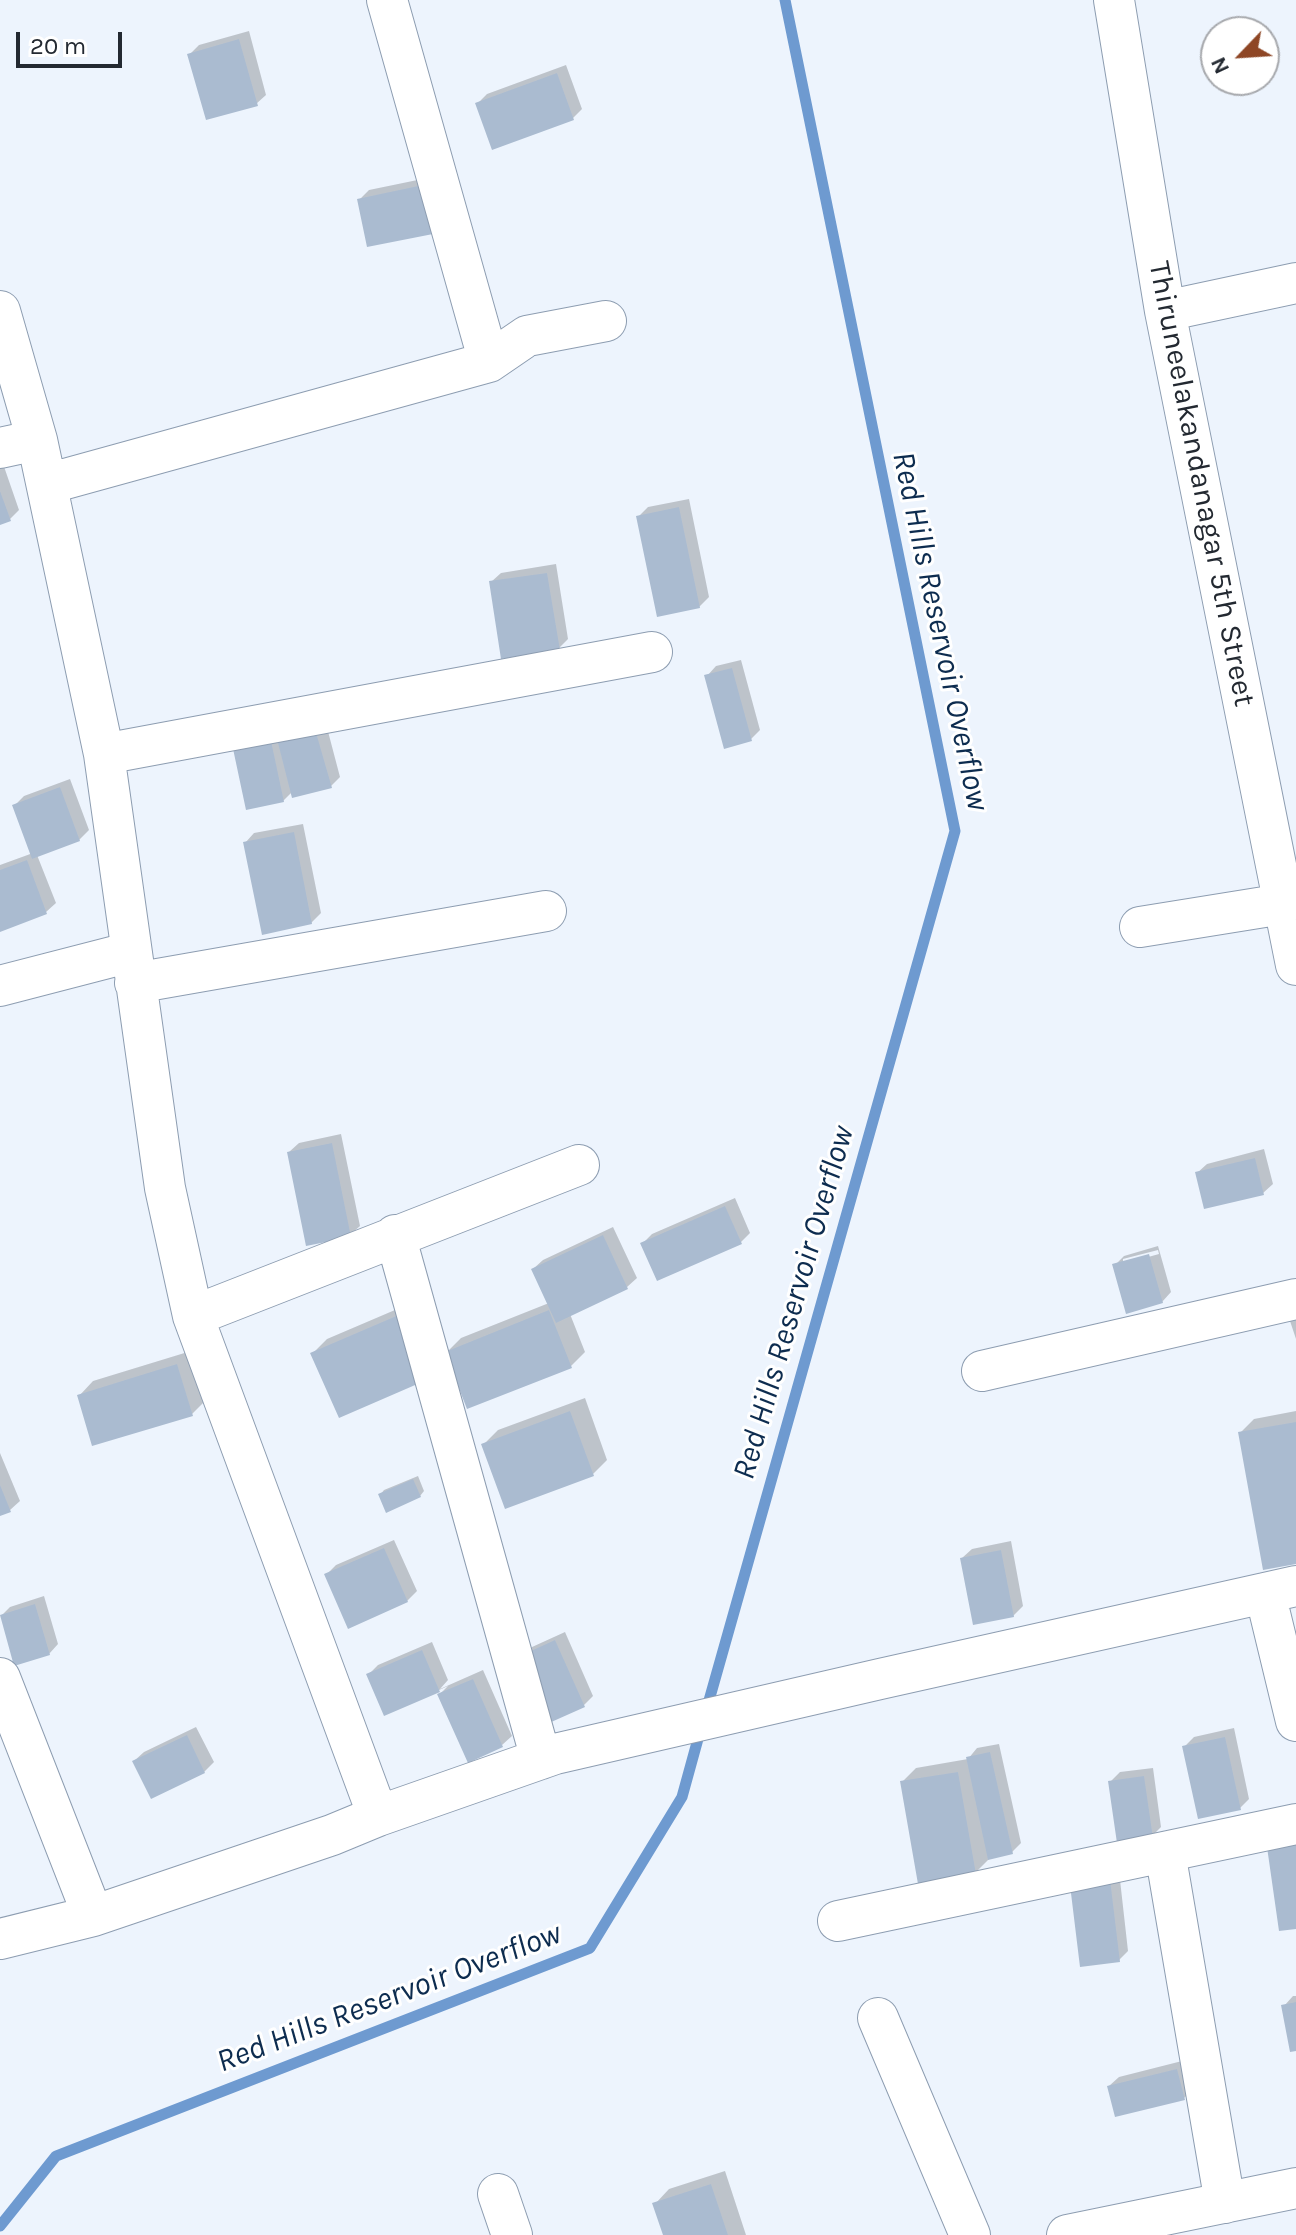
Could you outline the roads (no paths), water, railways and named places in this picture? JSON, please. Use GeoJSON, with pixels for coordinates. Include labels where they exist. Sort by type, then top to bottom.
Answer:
{"type":"FeatureCollection","features":[{"type":"Feature","properties":{"kind":"street"},"geometry":{"type":"LineString","coordinates":[[387,0],[489,362]]}},
{"type":"Feature","properties":{"kind":"street","name":"Thiruneelakandanagar 5th Street"},"geometry":{"type":"LineString","coordinates":[[1114,0],[1165,311],[1296,965]]}},
{"type":"Feature","properties":{"kind":"street"},"geometry":{"type":"LineString","coordinates":[[1165,311],[1296,283]]}},
{"type":"Feature","properties":{"kind":"street"},"geometry":{"type":"LineString","coordinates":[[0,311],[18,444],[47,484],[104,754],[165,1188],[193,1316],[378,1816]]}},
{"type":"Feature","properties":{"kind":"street"},"geometry":{"type":"LineString","coordinates":[[47,484],[489,362],[527,336],[606,321]]}},
{"type":"Feature","properties":{"kind":"street"},"geometry":{"type":"LineString","coordinates":[[104,754],[652,652]]}},
{"type":"Feature","properties":{"kind":"street"},"geometry":{"type":"LineString","coordinates":[[1140,927],[1283,904]]}},
{"type":"Feature","properties":{"kind":"street"},"geometry":{"type":"LineString","coordinates":[[0,986],[546,911]]}},
{"type":"Feature","properties":{"kind":"street"},"geometry":{"type":"LineString","coordinates":[[193,1316],[579,1165]]}},
{"type":"Feature","properties":{"kind":"street"},"geometry":{"type":"LineString","coordinates":[[395,1235],[548,1757]]}},
{"type":"Feature","properties":{"kind":"street"},"geometry":{"type":"LineString","coordinates":[[982,1371],[1296,1299]]}},
{"type":"Feature","properties":{"kind":"street"},"geometry":{"type":"LineString","coordinates":[[0,1939],[93,1916],[548,1757],[1280,1590],[1296,1721]]}},
{"type":"Feature","properties":{"kind":"street"},"geometry":{"type":"LineString","coordinates":[[0,1678],[93,1916]]}},
{"type":"Feature","properties":{"kind":"street"},"geometry":{"type":"LineString","coordinates":[[838,1921],[1296,1824]]}},
{"type":"Feature","properties":{"kind":"street"},"geometry":{"type":"LineString","coordinates":[[1165,1852],[1225,2203]]}},
{"type":"Feature","properties":{"kind":"street"},"geometry":{"type":"LineString","coordinates":[[878,2018],[970,2235]]}},
{"type":"Feature","properties":{"kind":"street"},"geometry":{"type":"LineString","coordinates":[[1067,2235],[1296,2188]]}},
{"type":"Feature","properties":{"kind":"street"},"geometry":{"type":"LineString","coordinates":[[498,2194],[512,2235]]}},
{"type":"Feature","properties":{"kind":"waterway","name":"Red Hills Reservoir Overflow"},"geometry":{"type":"LineString","coordinates":[[706,1711],[955,831],[785,0]]}},
{"type":"Feature","properties":{"kind":"waterway","name":"Red Hills Reservoir Overflow"},"geometry":{"type":"LineString","coordinates":[[0,2226],[56,2156],[590,1948],[682,1797],[701,1728]]}}]}
